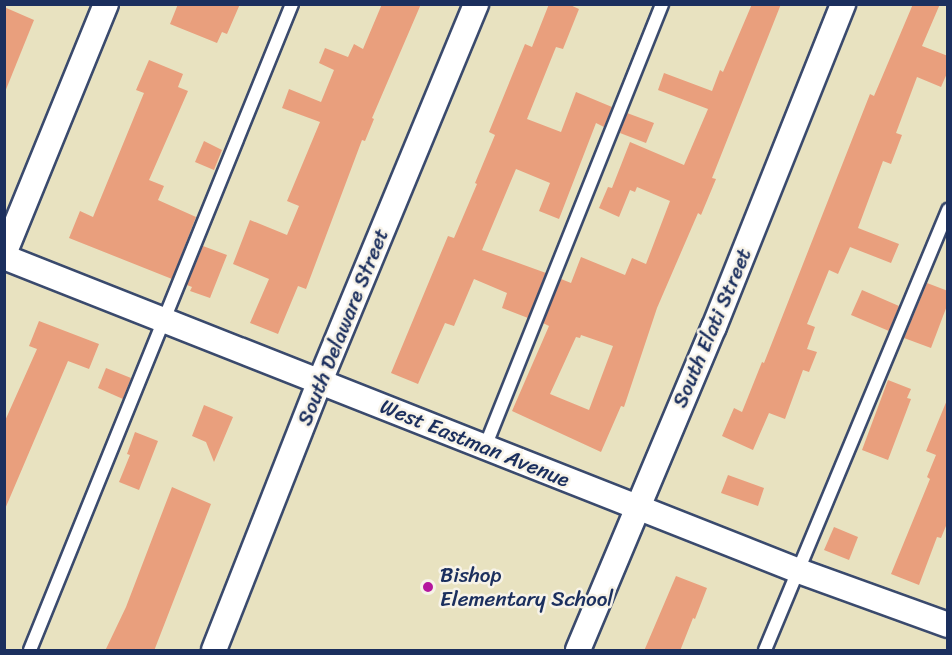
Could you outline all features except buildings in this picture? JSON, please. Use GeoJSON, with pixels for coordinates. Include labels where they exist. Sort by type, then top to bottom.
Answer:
{"type":"FeatureCollection","features":[{"type":"Feature","properties":{"kind":"street"},"geometry":{"type":"LineString","coordinates":[[4,256],[106,4]]}},
{"type":"Feature","properties":{"kind":"street","name":"South Delaware Street"},"geometry":{"type":"LineString","coordinates":[[214,651],[320,381],[476,4]]}},
{"type":"Feature","properties":{"kind":"street","name":"South Elati Street"},"geometry":{"type":"LineString","coordinates":[[578,651],[636,507],[714,327],[843,4]]}},
{"type":"Feature","properties":{"kind":"street","name":"West Eastman Avenue"},"geometry":{"type":"LineString","coordinates":[[4,256],[799,571],[948,625]]}},
{"type":"Feature","properties":{"kind":"lane"},"geometry":{"type":"LineString","coordinates":[[30,651],[292,4]]}},
{"type":"Feature","properties":{"kind":"lane"},"geometry":{"type":"LineString","coordinates":[[485,447],[662,4]]}},
{"type":"Feature","properties":{"kind":"lane"},"geometry":{"type":"LineString","coordinates":[[765,651],[948,210]]}},
{"type":"Feature","properties":{"kind":"place","name":"Bishop Elementary School"},"geometry":{"type":"Point","coordinates":[428,587]}}]}
